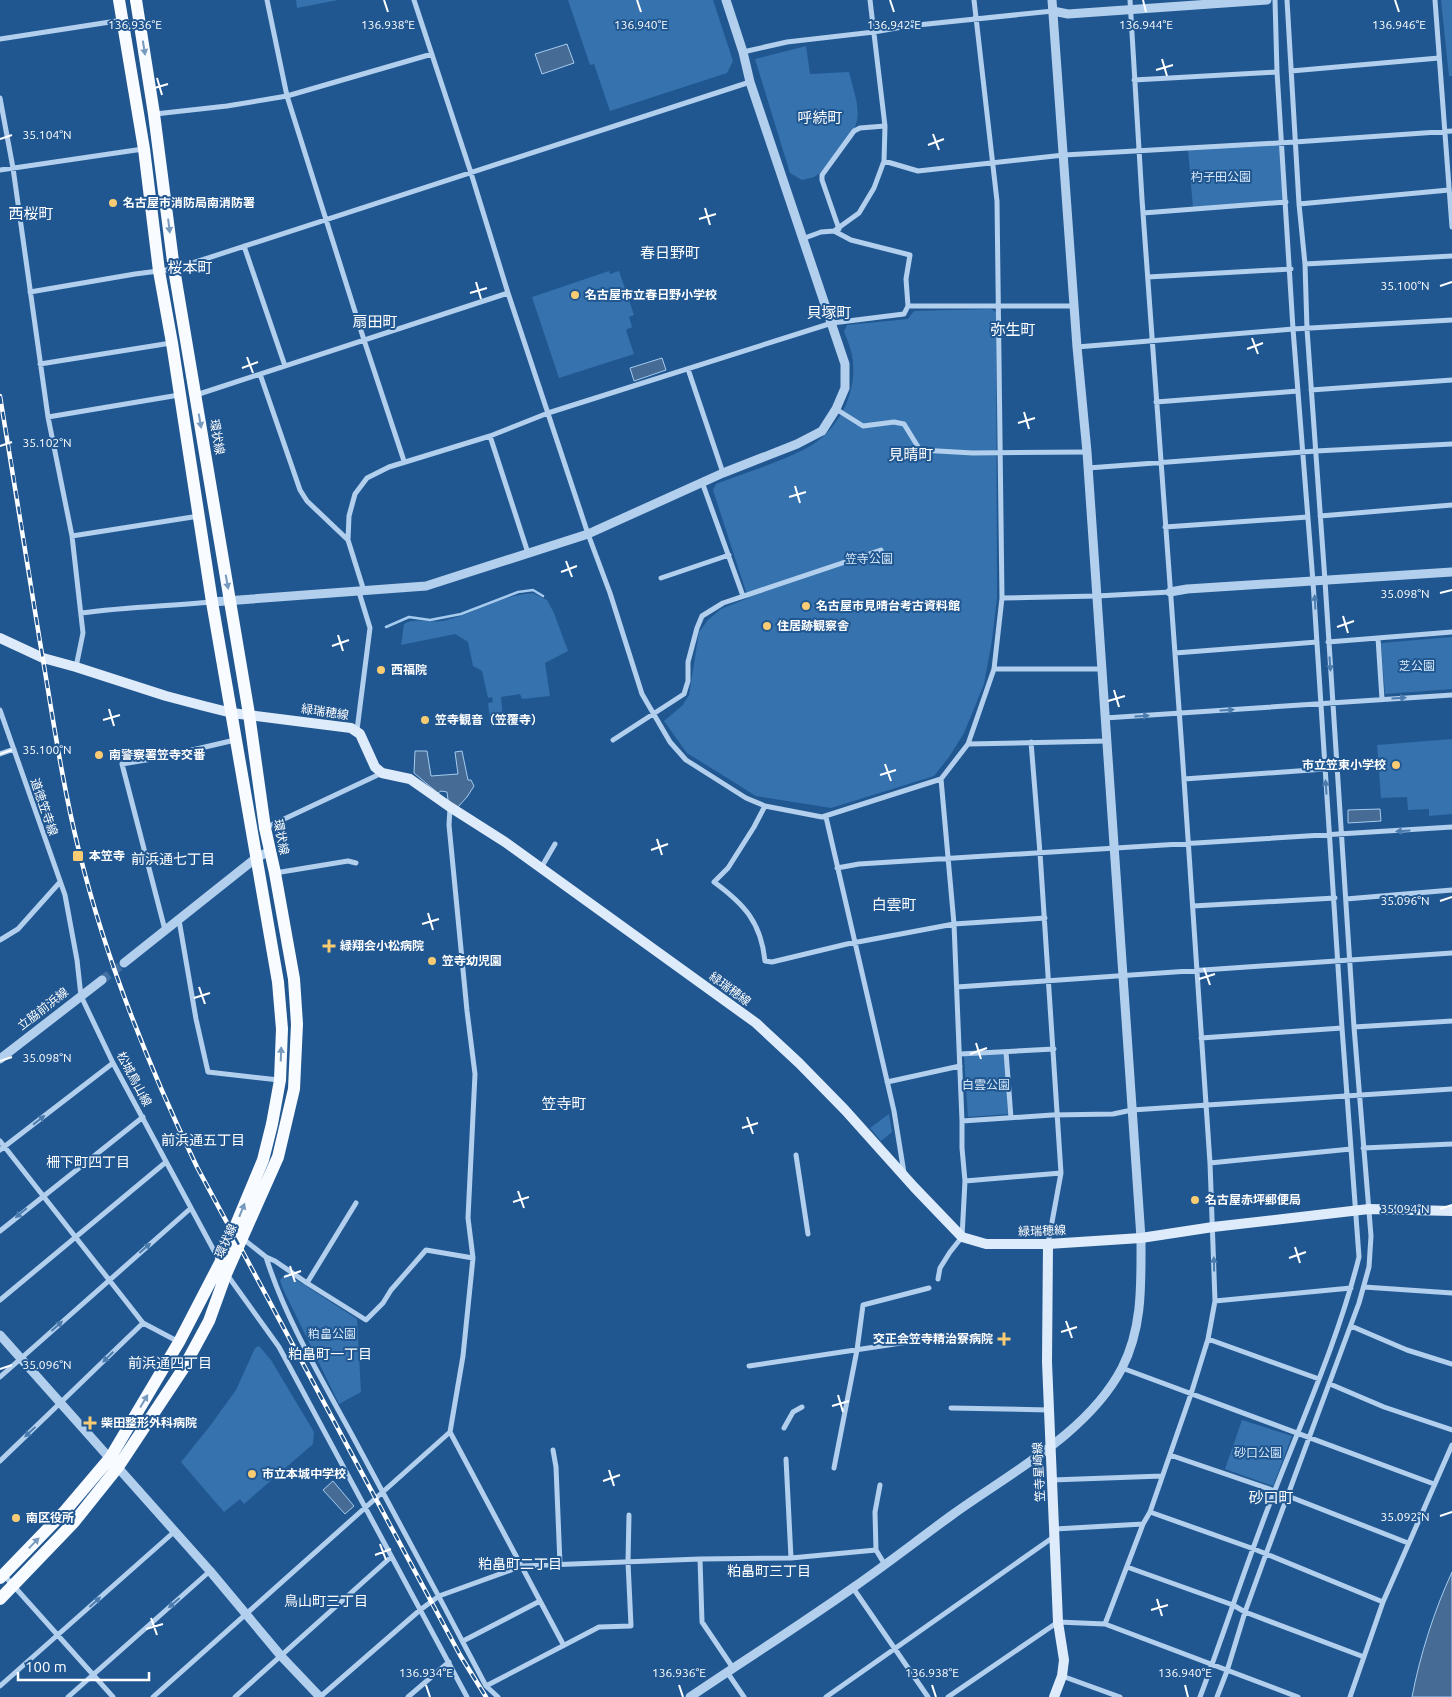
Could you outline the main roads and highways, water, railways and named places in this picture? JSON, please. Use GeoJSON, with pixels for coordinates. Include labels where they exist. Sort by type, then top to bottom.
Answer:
{"type":"FeatureCollection","features":[{"type":"Feature","properties":{"kind":"main road","name":"環状線"},"geometry":{"type":"LineString","coordinates":[[0,1599],[74,1522],[114,1463],[183,1369],[209,1321],[223,1268],[262,1160],[280,1080],[282,1029],[278,982],[212,602],[159,271],[144,149],[119,0]]}},
{"type":"Feature","properties":{"kind":"main road","name":"環状線"},"geometry":{"type":"LineString","coordinates":[[1,1574],[114,1463],[179,1342],[242,1238],[278,1157],[294,1089],[298,1024],[294,979],[265,828],[249,714],[174,269],[154,114],[136,0]]}},
{"type":"Feature","properties":{"kind":"main road","name":"緑瑞穂線"},"geometry":{"type":"LineString","coordinates":[[0,638],[37,656],[166,696],[232,712],[357,730],[375,766],[382,773],[410,779],[450,808],[505,842],[756,1023],[806,1070],[962,1236],[986,1244],[1048,1244],[1141,1238],[1213,1227],[1356,1210],[1452,1211]]}},
{"type":"Feature","properties":{"kind":"main road","name":"笠寺星崎線"},"geometry":{"type":"LineString","coordinates":[[1048,1244],[1047,1362],[1050,1446],[1058,1622],[1064,1660],[1062,1676],[1054,1697]]}},
{"type":"Feature","properties":{"kind":"waterway"},"geometry":{"type":"LineString","coordinates":[[386,627],[409,617],[430,620],[461,614],[518,592],[533,590],[543,596]]}},
{"type":"Feature","properties":{"kind":"tunnel"},"geometry":{"type":"LineString","coordinates":[[102,980],[124,963]]}},
{"type":"Feature","properties":{"kind":"railway"},"geometry":{"type":"LineString","coordinates":[[0,396],[67,799],[90,892],[115,972],[145,1051],[197,1167],[460,1655],[486,1697]]}},
{"type":"Feature","properties":{"kind":"place","name":"名古屋市消防局南消防署"},"geometry":{"type":"Point","coordinates":[113,203]}},
{"type":"Feature","properties":{"kind":"place","name":"名古屋市立春日野小学校"},"geometry":{"type":"Point","coordinates":[575,295]}},
{"type":"Feature","properties":{"kind":"place","name":"名古屋市見晴台考古資料館"},"geometry":{"type":"Point","coordinates":[806,606]}},
{"type":"Feature","properties":{"kind":"place","name":"住居跡観察舎"},"geometry":{"type":"Point","coordinates":[767,626]}},
{"type":"Feature","properties":{"kind":"place","name":"西福院"},"geometry":{"type":"Point","coordinates":[381,670]}},
{"type":"Feature","properties":{"kind":"place","name":"笠寺観音（笠覆寺）"},"geometry":{"type":"Point","coordinates":[425,720]}},
{"type":"Feature","properties":{"kind":"place","name":"南警察署笠寺交番"},"geometry":{"type":"Point","coordinates":[99,755]}},
{"type":"Feature","properties":{"kind":"place","name":"市立笠東小学校"},"geometry":{"type":"Point","coordinates":[1396,765]}},
{"type":"Feature","properties":{"kind":"place","name":"本笠寺"},"geometry":{"type":"Point","coordinates":[78,856]}},
{"type":"Feature","properties":{"kind":"place","name":"緑翔会小松病院"},"geometry":{"type":"Point","coordinates":[329,946]}},
{"type":"Feature","properties":{"kind":"place","name":"笠寺幼児園"},"geometry":{"type":"Point","coordinates":[432,961]}},
{"type":"Feature","properties":{"kind":"place","name":"名古屋赤坪郵便局"},"geometry":{"type":"Point","coordinates":[1195,1200]}},
{"type":"Feature","properties":{"kind":"place","name":"交正会笠寺精治寮病院"},"geometry":{"type":"Point","coordinates":[1004,1339]}},
{"type":"Feature","properties":{"kind":"place","name":"柴田整形外科病院"},"geometry":{"type":"Point","coordinates":[90,1423]}},
{"type":"Feature","properties":{"kind":"place","name":"市立本城中学校"},"geometry":{"type":"Point","coordinates":[252,1474]}},
{"type":"Feature","properties":{"kind":"place","name":"南区役所"},"geometry":{"type":"Point","coordinates":[16,1518]}},
{"type":"Feature","properties":{"kind":"district","name":"呼続町"},"geometry":{"type":"Point","coordinates":[820,118]}},
{"type":"Feature","properties":{"kind":"district","name":"西桜町"},"geometry":{"type":"Point","coordinates":[31,214]}},
{"type":"Feature","properties":{"kind":"district","name":"春日野町"},"geometry":{"type":"Point","coordinates":[670,253]}},
{"type":"Feature","properties":{"kind":"district","name":"桜本町"},"geometry":{"type":"Point","coordinates":[190,268]}},
{"type":"Feature","properties":{"kind":"district","name":"貝塚町"},"geometry":{"type":"Point","coordinates":[829,313]}},
{"type":"Feature","properties":{"kind":"district","name":"扇田町"},"geometry":{"type":"Point","coordinates":[375,322]}},
{"type":"Feature","properties":{"kind":"district","name":"弥生町"},"geometry":{"type":"Point","coordinates":[1013,330]}},
{"type":"Feature","properties":{"kind":"district","name":"見晴町"},"geometry":{"type":"Point","coordinates":[911,455]}},
{"type":"Feature","properties":{"kind":"district","name":"前浜通七丁目"},"geometry":{"type":"Point","coordinates":[173,859]}},
{"type":"Feature","properties":{"kind":"district","name":"白雲町"},"geometry":{"type":"Point","coordinates":[894,905]}},
{"type":"Feature","properties":{"kind":"district","name":"笠寺町"},"geometry":{"type":"Point","coordinates":[564,1104]}},
{"type":"Feature","properties":{"kind":"district","name":"前浜通五丁目"},"geometry":{"type":"Point","coordinates":[203,1140]}},
{"type":"Feature","properties":{"kind":"district","name":"柵下町四丁目"},"geometry":{"type":"Point","coordinates":[88,1162]}},
{"type":"Feature","properties":{"kind":"district","name":"粕畠町一丁目"},"geometry":{"type":"Point","coordinates":[330,1354]}},
{"type":"Feature","properties":{"kind":"district","name":"前浜通四丁目"},"geometry":{"type":"Point","coordinates":[170,1363]}},
{"type":"Feature","properties":{"kind":"district","name":"砂口町"},"geometry":{"type":"Point","coordinates":[1271,1498]}},
{"type":"Feature","properties":{"kind":"district","name":"粕畠町二丁目"},"geometry":{"type":"Point","coordinates":[520,1564]}},
{"type":"Feature","properties":{"kind":"district","name":"粕畠町三丁目"},"geometry":{"type":"Point","coordinates":[769,1571]}},
{"type":"Feature","properties":{"kind":"district","name":"鳥山町三丁目"},"geometry":{"type":"Point","coordinates":[326,1601]}},
{"type":"Feature","properties":{"kind":"park label","name":"杓子田公園"},"geometry":{"type":"Point","coordinates":[1221,177]}},
{"type":"Feature","properties":{"kind":"park label","name":"笠寺公園"},"geometry":{"type":"Point","coordinates":[869,559]}},
{"type":"Feature","properties":{"kind":"park label","name":"芝公園"},"geometry":{"type":"Point","coordinates":[1417,666]}},
{"type":"Feature","properties":{"kind":"park label","name":"白雲公園"},"geometry":{"type":"Point","coordinates":[986,1085]}},
{"type":"Feature","properties":{"kind":"park label","name":"粕畠公園"},"geometry":{"type":"Point","coordinates":[332,1334]}},
{"type":"Feature","properties":{"kind":"park label","name":"砂口公園"},"geometry":{"type":"Point","coordinates":[1258,1453]}}]}
